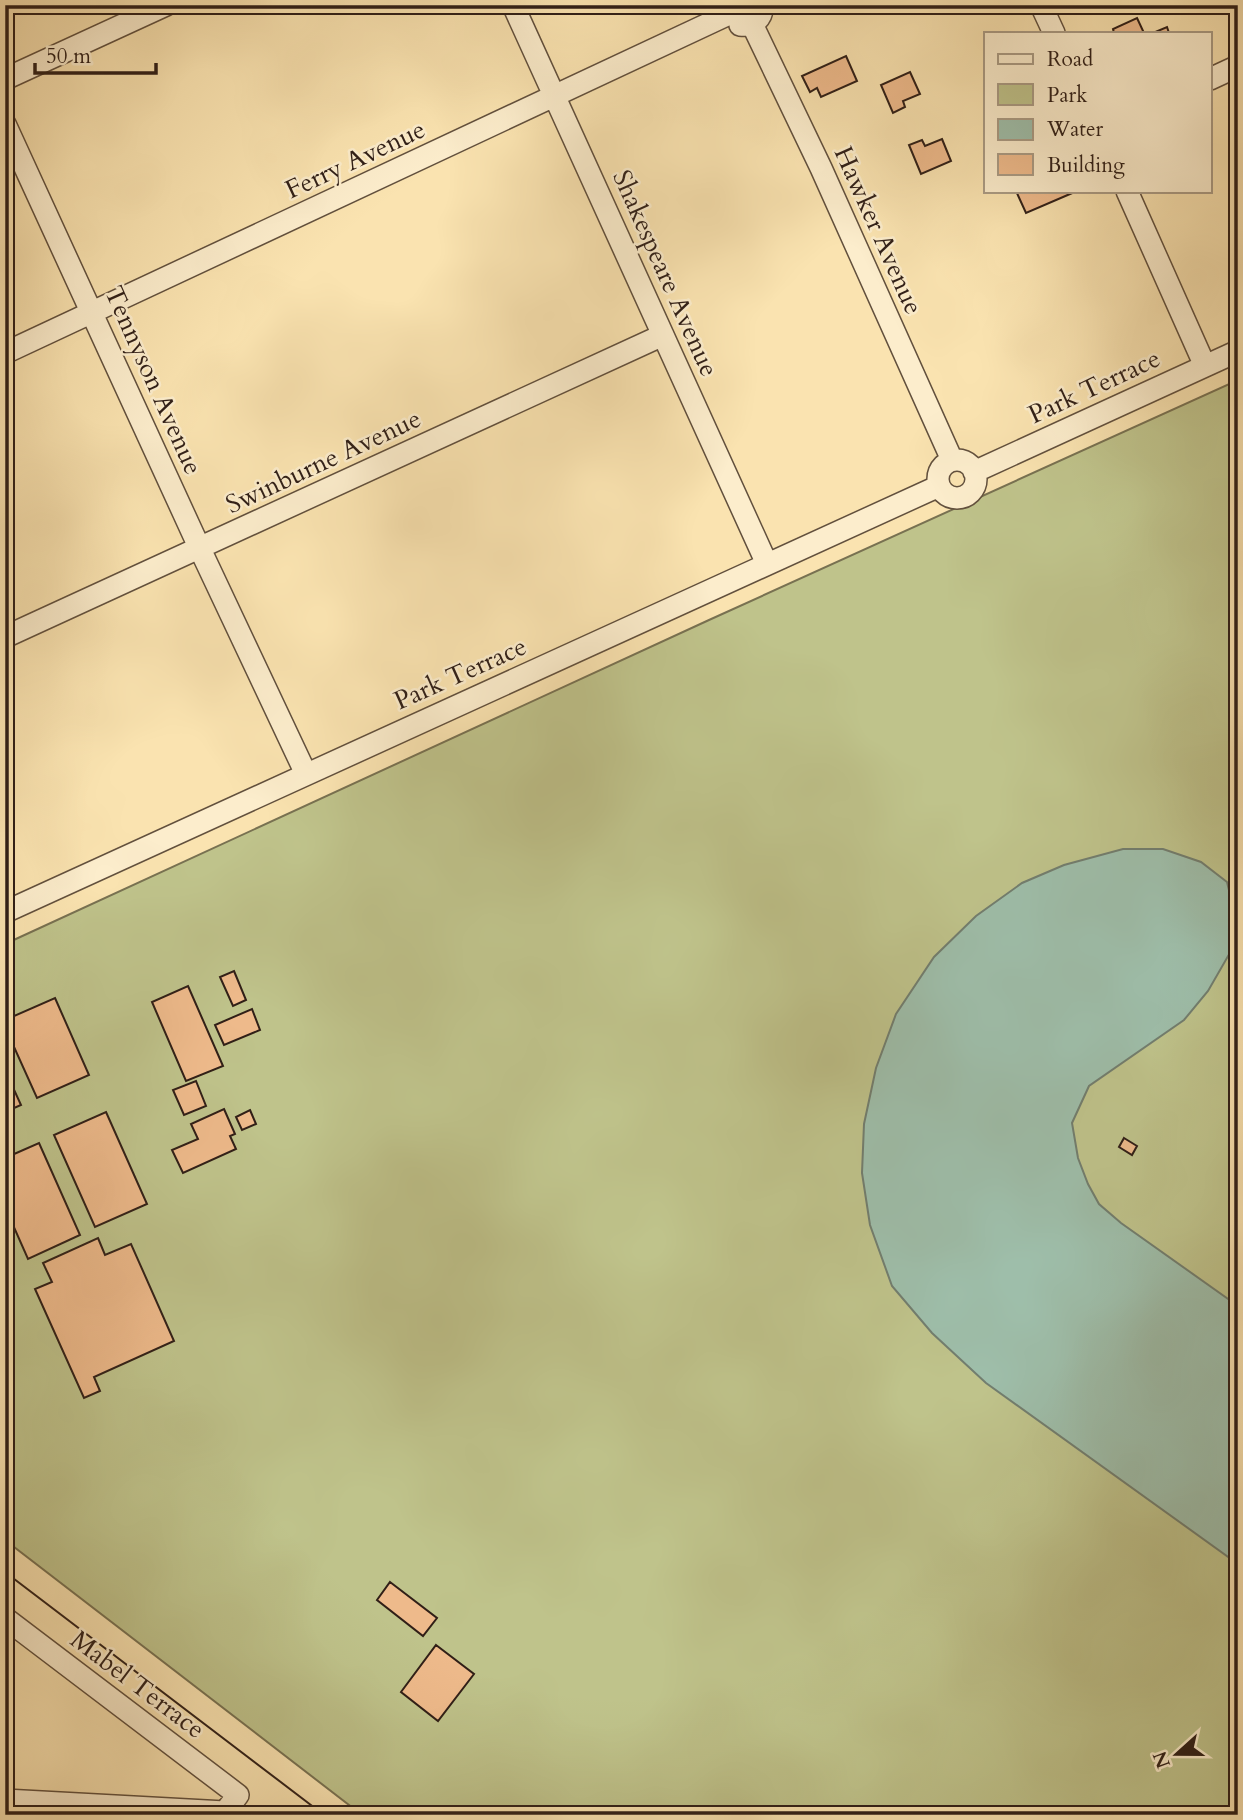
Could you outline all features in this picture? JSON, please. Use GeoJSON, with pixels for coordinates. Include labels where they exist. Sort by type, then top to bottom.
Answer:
{"type":"FeatureCollection","features":[{"type":"Feature","properties":{"kind":"street"},"geometry":{"type":"LineString","coordinates":[[5,79],[166,5]]}},
{"type":"Feature","properties":{"kind":"street","name":"Shakespeare Avenue"},"geometry":{"type":"LineString","coordinates":[[513,5],[767,564]]}},
{"type":"Feature","properties":{"kind":"street"},"geometry":{"type":"LineString","coordinates":[[726,10],[738,25],[752,24],[762,14],[763,5]]}},
{"type":"Feature","properties":{"kind":"street"},"geometry":{"type":"LineString","coordinates":[[1041,5],[1054,32]]}},
{"type":"Feature","properties":{"kind":"street","name":"Ferry Avenue"},"geometry":{"type":"LineString","coordinates":[[5,353],[555,96],[726,10]]}},
{"type":"Feature","properties":{"kind":"street","name":"Hawker Avenue"},"geometry":{"type":"LineString","coordinates":[[752,24],[821,168],[952,460]]}},
{"type":"Feature","properties":{"kind":"street"},"geometry":{"type":"LineString","coordinates":[[1212,78],[1238,66]]}},
{"type":"Feature","properties":{"kind":"street","name":"Tennyson Avenue"},"geometry":{"type":"LineString","coordinates":[[5,124],[306,774]]}},
{"type":"Feature","properties":{"kind":"street"},"geometry":{"type":"LineString","coordinates":[[1127,192],[1205,366]]}},
{"type":"Feature","properties":{"kind":"street","name":"Swinburne Avenue"},"geometry":{"type":"LineString","coordinates":[[5,637],[663,335]]}},
{"type":"Feature","properties":{"kind":"street","name":"Park Terrace"},"geometry":{"type":"LineString","coordinates":[[974,472],[1238,351]]}},
{"type":"Feature","properties":{"kind":"street"},"geometry":{"type":"LineString","coordinates":[[952,460],[963,461],[974,472],[974,486],[964,496],[948,495],[939,486],[940,469],[952,460]]}},
{"type":"Feature","properties":{"kind":"street","name":"Park Terrace"},"geometry":{"type":"LineString","coordinates":[[5,912],[939,486]]}},
{"type":"Feature","properties":{"kind":"street","name":"Mabel Terrace"},"geometry":{"type":"LineString","coordinates":[[5,1618],[237,1795],[225,1812],[5,1800]]}},
{"type":"Feature","properties":{"kind":"green space"},"geometry":{"type":"Polygon","coordinates":[[[1238,380],[1238,1815],[362,1815],[5,1540],[5,944],[1238,380]]]}},
{"type":"Feature","properties":{"kind":"water"},"geometry":{"type":"Polygon","coordinates":[[[1123,849],[1163,849],[1201,862],[1227,882],[1237,923],[1231,951],[1208,991],[1184,1020],[1089,1086],[1072,1123],[1078,1158],[1099,1204],[1121,1223],[1238,1306],[1238,1564],[986,1383],[932,1333],[892,1286],[870,1225],[862,1173],[864,1124],[876,1068],[896,1014],[934,957],[976,916],[1022,883],[1064,865],[1123,849]]]}},
{"type":"Feature","properties":{"kind":"building"},"geometry":{"type":"Polygon","coordinates":[[[1137,18],[1144,32],[1114,32],[1113,29],[1137,18]]]}},
{"type":"Feature","properties":{"kind":"building"},"geometry":{"type":"Polygon","coordinates":[[[1167,27],[1169,32],[1155,32],[1167,27]]]}},
{"type":"Feature","properties":{"kind":"building"},"geometry":{"type":"Polygon","coordinates":[[[846,56],[857,81],[821,97],[817,88],[810,92],[802,76],[846,56]]]}},
{"type":"Feature","properties":{"kind":"building"},"geometry":{"type":"Polygon","coordinates":[[[910,72],[920,94],[903,101],[905,107],[893,113],[881,85],[910,72]]]}},
{"type":"Feature","properties":{"kind":"building"},"geometry":{"type":"Polygon","coordinates":[[[942,139],[951,161],[921,174],[909,145],[922,140],[925,146],[942,139]]]}},
{"type":"Feature","properties":{"kind":"building"},"geometry":{"type":"Polygon","coordinates":[[[1016,192],[1075,192],[1026,213],[1016,192]]]}},
{"type":"Feature","properties":{"kind":"building"},"geometry":{"type":"Polygon","coordinates":[[[234,971],[246,1000],[233,1006],[220,977],[234,971]]]}},
{"type":"Feature","properties":{"kind":"building"},"geometry":{"type":"Polygon","coordinates":[[[188,986],[223,1066],[186,1081],[152,1002],[188,986]]]}},
{"type":"Feature","properties":{"kind":"building"},"geometry":{"type":"Polygon","coordinates":[[[55,998],[89,1075],[37,1098],[5,1027],[5,1020],[55,998]]]}},
{"type":"Feature","properties":{"kind":"building"},"geometry":{"type":"Polygon","coordinates":[[[252,1009],[260,1030],[224,1045],[215,1025],[252,1009]]]}},
{"type":"Feature","properties":{"kind":"building"},"geometry":{"type":"Polygon","coordinates":[[[5,1070],[21,1105],[5,1112],[5,1070]]]}},
{"type":"Feature","properties":{"kind":"building"},"geometry":{"type":"Polygon","coordinates":[[[196,1081],[206,1106],[184,1115],[173,1090],[196,1081]]]}},
{"type":"Feature","properties":{"kind":"building"},"geometry":{"type":"Polygon","coordinates":[[[224,1109],[235,1134],[230,1136],[236,1149],[183,1173],[172,1150],[198,1139],[191,1124],[224,1109]]]}},
{"type":"Feature","properties":{"kind":"building"},"geometry":{"type":"Polygon","coordinates":[[[250,1110],[256,1124],[242,1130],[236,1117],[250,1110]]]}},
{"type":"Feature","properties":{"kind":"building"},"geometry":{"type":"Polygon","coordinates":[[[106,1112],[147,1204],[95,1227],[54,1135],[106,1112]]]}},
{"type":"Feature","properties":{"kind":"building"},"geometry":{"type":"Polygon","coordinates":[[[1124,1138],[1137,1146],[1132,1155],[1119,1147],[1124,1138]]]}},
{"type":"Feature","properties":{"kind":"building"},"geometry":{"type":"Polygon","coordinates":[[[39,1143],[80,1235],[28,1259],[5,1207],[5,1158],[39,1143]]]}},
{"type":"Feature","properties":{"kind":"building"},"geometry":{"type":"Polygon","coordinates":[[[98,1238],[105,1255],[131,1244],[174,1341],[94,1377],[100,1391],[84,1398],[35,1289],[52,1282],[43,1263],[98,1238]]]}},
{"type":"Feature","properties":{"kind":"building"},"geometry":{"type":"Polygon","coordinates":[[[5,1248],[13,1266],[5,1269],[5,1248]]]}},
{"type":"Feature","properties":{"kind":"building"},"geometry":{"type":"Polygon","coordinates":[[[390,1582],[437,1618],[423,1636],[377,1600],[390,1582]]]}},
{"type":"Feature","properties":{"kind":"building"},"geometry":{"type":"Polygon","coordinates":[[[436,1645],[474,1674],[438,1721],[401,1692],[436,1645]]]}},
{"type":"Feature","properties":{"kind":"tram line"},"geometry":{"type":"LineString","coordinates":[[5,1572],[324,1815]]}}]}
